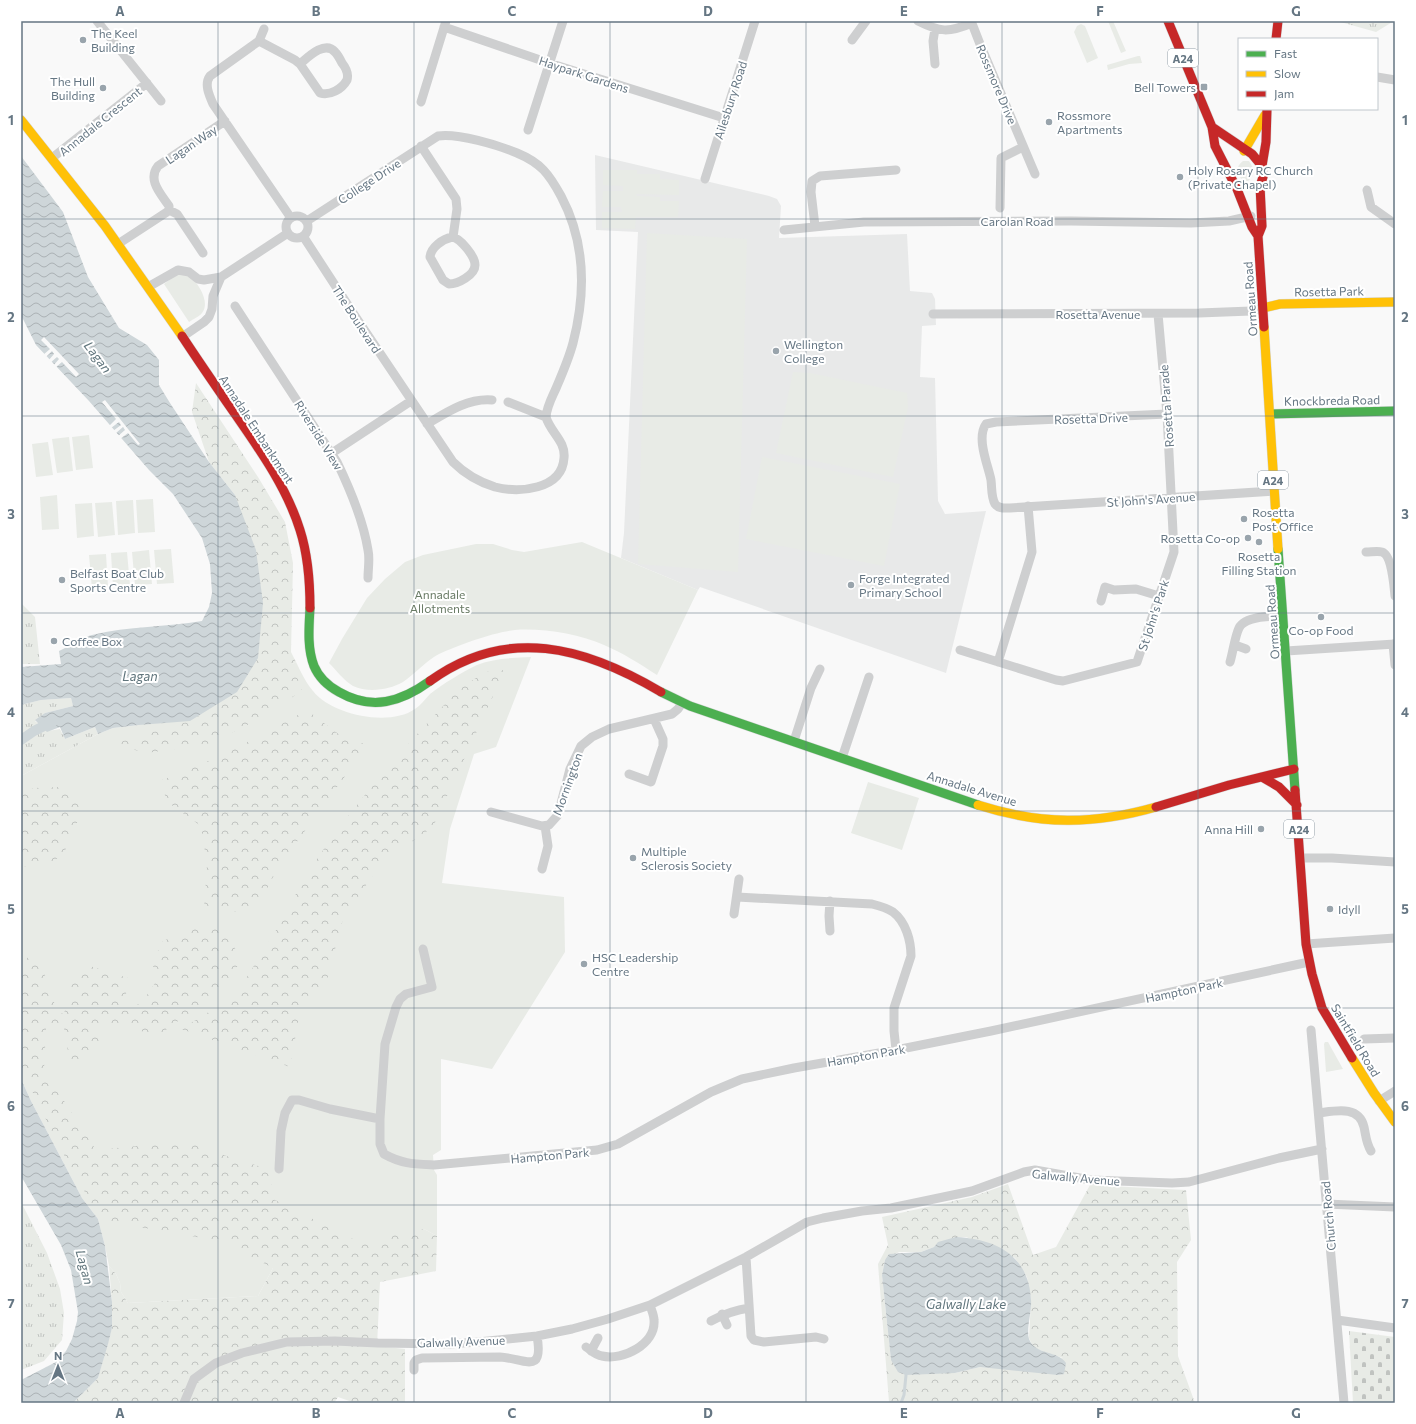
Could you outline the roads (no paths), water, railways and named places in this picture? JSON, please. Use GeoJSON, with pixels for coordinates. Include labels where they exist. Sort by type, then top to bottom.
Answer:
{"type":"FeatureCollection","features":[{"type":"Feature","properties":{"kind":"street","name":"Annadale Crescent"},"geometry":{"type":"LineString","coordinates":[[97,21],[161,100]]}},
{"type":"Feature","properties":{"kind":"street"},"geometry":{"type":"LineString","coordinates":[[528,130],[563,21]]}},
{"type":"Feature","properties":{"kind":"street","name":"Ailesbury Road"},"geometry":{"type":"LineString","coordinates":[[706,179],[755,21]]}},
{"type":"Feature","properties":{"kind":"street"},"geometry":{"type":"LineString","coordinates":[[852,40],[866,21]]}},
{"type":"Feature","properties":{"kind":"street"},"geometry":{"type":"LineString","coordinates":[[918,21],[935,29],[950,30],[972,22]]}},
{"type":"Feature","properties":{"kind":"street","name":"Ormeau Road"},"geometry":{"type":"LineString","coordinates":[[1168,21],[1212,127],[1215,146],[1232,182],[1237,189],[1238,195],[1249,216],[1252,227],[1258,236]]}},
{"type":"Feature","properties":{"kind":"street"},"geometry":{"type":"LineString","coordinates":[[1276,38],[1278,21]]}},
{"type":"Feature","properties":{"kind":"street","name":"Rossmore Drive"},"geometry":{"type":"LineString","coordinates":[[972,22],[1035,174]]}},
{"type":"Feature","properties":{"kind":"street"},"geometry":{"type":"LineString","coordinates":[[421,102],[445,24]]}},
{"type":"Feature","properties":{"kind":"street","name":"Haypark Gardens"},"geometry":{"type":"LineString","coordinates":[[445,24],[549,63],[724,118]]}},
{"type":"Feature","properties":{"kind":"street"},"geometry":{"type":"LineString","coordinates":[[264,29],[259,41],[208,78],[208,87],[213,104],[291,218]]}},
{"type":"Feature","properties":{"kind":"street"},"geometry":{"type":"LineString","coordinates":[[934,64],[933,41],[935,29]]}},
{"type":"Feature","properties":{"kind":"street"},"geometry":{"type":"LineString","coordinates":[[259,41],[300,64],[320,93],[331,93],[343,85],[347,80],[347,70],[335,52],[328,48],[321,49],[300,64]]}},
{"type":"Feature","properties":{"kind":"street"},"geometry":{"type":"LineString","coordinates":[[1378,77],[1395,80]]}},
{"type":"Feature","properties":{"kind":"street","name":"Annadale Crescent"},"geometry":{"type":"LineString","coordinates":[[52,158],[147,83]]}},
{"type":"Feature","properties":{"kind":"street"},"geometry":{"type":"LineString","coordinates":[[1227,170],[1238,156],[1267,111]]}},
{"type":"Feature","properties":{"kind":"street","name":"Ormeau Road"},"geometry":{"type":"LineString","coordinates":[[1267,111],[1266,142],[1262,166],[1264,174],[1260,186],[1262,226],[1258,236],[1274,491],[1306,944],[1315,988],[1321,1005]]}},
{"type":"Feature","properties":{"kind":"street","name":"Annadale Embankment"},"geometry":{"type":"LineString","coordinates":[[21,120],[118,244],[277,479],[297,520],[304,545],[310,594],[308,636],[312,660],[318,674],[331,687],[344,696],[361,702],[376,703],[396,700],[415,692],[447,669],[475,656],[518,647],[544,648],[569,651],[590,657],[646,682],[682,703]]}},
{"type":"Feature","properties":{"kind":"street","name":"Lagan Way"},"geometry":{"type":"LineString","coordinates":[[203,253],[177,214],[169,210],[169,206],[155,184],[153,176],[154,171],[158,166],[225,121]]}},
{"type":"Feature","properties":{"kind":"street"},"geometry":{"type":"LineString","coordinates":[[1212,127],[1238,156]]}},
{"type":"Feature","properties":{"kind":"street","name":"College Drive"},"geometry":{"type":"LineString","coordinates":[[306,220],[310,219],[438,136],[449,135],[496,146],[529,158],[541,166],[566,205],[572,220],[582,260],[579,312],[573,343],[563,372],[549,402],[546,417]]}},
{"type":"Feature","properties":{"kind":"street"},"geometry":{"type":"LineString","coordinates":[[421,146],[456,199],[457,208],[453,237]]}},
{"type":"Feature","properties":{"kind":"street"},"geometry":{"type":"LineString","coordinates":[[1000,208],[1001,158],[1023,148]]}},
{"type":"Feature","properties":{"kind":"street"},"geometry":{"type":"LineString","coordinates":[[1238,156],[1253,155],[1262,166]]}},
{"type":"Feature","properties":{"kind":"street"},"geometry":{"type":"LineString","coordinates":[[815,226],[811,192],[812,181],[820,176],[896,170]]}},
{"type":"Feature","properties":{"kind":"street"},"geometry":{"type":"LineString","coordinates":[[1237,189],[1249,190],[1260,186]]}},
{"type":"Feature","properties":{"kind":"street"},"geometry":{"type":"LineString","coordinates":[[1367,190],[1371,207],[1395,224]]}},
{"type":"Feature","properties":{"kind":"street"},"geometry":{"type":"LineString","coordinates":[[1249,216],[1255,215],[1256,202],[1261,198]]}},
{"type":"Feature","properties":{"kind":"street"},"geometry":{"type":"LineString","coordinates":[[118,244],[169,210]]}},
{"type":"Feature","properties":{"kind":"street"},"geometry":{"type":"LineString","coordinates":[[297,216],[304,218],[308,224],[308,230],[300,238],[293,237],[288,233],[287,223],[291,218],[297,216]]}},
{"type":"Feature","properties":{"kind":"street","name":"Carolan Road"},"geometry":{"type":"LineString","coordinates":[[784,230],[864,222],[1071,221],[1191,223],[1229,221],[1249,216]]}},
{"type":"Feature","properties":{"kind":"street"},"geometry":{"type":"LineString","coordinates":[[148,287],[178,270],[189,272],[198,279],[204,280],[221,276],[288,233]]}},
{"type":"Feature","properties":{"kind":"street","name":"The Boulevard"},"geometry":{"type":"LineString","coordinates":[[303,236],[411,401],[453,462],[464,472],[474,478],[503,489],[522,489],[548,484],[559,475],[563,467],[564,458],[563,447],[546,417]]}},
{"type":"Feature","properties":{"kind":"street"},"geometry":{"type":"LineString","coordinates":[[453,237],[461,241],[474,260],[475,264],[473,271],[470,274],[457,283],[449,284],[443,280],[430,257],[430,253],[434,247],[448,238],[453,237]]}},
{"type":"Feature","properties":{"kind":"street"},"geometry":{"type":"LineString","coordinates":[[182,337],[209,317],[212,309],[213,296],[221,276]]}},
{"type":"Feature","properties":{"kind":"street","name":"Rosetta Park"},"geometry":{"type":"LineString","coordinates":[[1263,308],[1280,304],[1395,302]]}},
{"type":"Feature","properties":{"kind":"street","name":"Riverside View"},"geometry":{"type":"LineString","coordinates":[[235,306],[332,453],[347,483],[368,549],[368,578]]}},
{"type":"Feature","properties":{"kind":"street","name":"Rosetta Avenue"},"geometry":{"type":"LineString","coordinates":[[933,314],[1158,314],[1251,311],[1263,308]]}},
{"type":"Feature","properties":{"kind":"street","name":"Rosetta Parade"},"geometry":{"type":"LineString","coordinates":[[1158,314],[1167,414],[1172,497]]}},
{"type":"Feature","properties":{"kind":"street"},"geometry":{"type":"LineString","coordinates":[[427,424],[468,402],[492,400]]}},
{"type":"Feature","properties":{"kind":"street"},"geometry":{"type":"LineString","coordinates":[[332,453],[411,401]]}},
{"type":"Feature","properties":{"kind":"street"},"geometry":{"type":"LineString","coordinates":[[508,402],[546,417]]}},
{"type":"Feature","properties":{"kind":"street","name":"Knockbreda Road"},"geometry":{"type":"LineString","coordinates":[[1270,414],[1395,411]]}},
{"type":"Feature","properties":{"kind":"street","name":"Rosetta Drive"},"geometry":{"type":"LineString","coordinates":[[1028,506],[1001,508],[997,507],[995,504],[991,480],[984,456],[982,432],[986,424],[996,422],[1167,414]]}},
{"type":"Feature","properties":{"kind":"street","name":"St John's Avenue"},"geometry":{"type":"LineString","coordinates":[[1028,506],[1274,491]]}},
{"type":"Feature","properties":{"kind":"street","name":"St John's Park"},"geometry":{"type":"LineString","coordinates":[[960,650],[1063,681],[1137,662],[1174,552],[1172,497]]}},
{"type":"Feature","properties":{"kind":"street"},"geometry":{"type":"LineString","coordinates":[[998,662],[1032,552],[1028,506]]}},
{"type":"Feature","properties":{"kind":"street"},"geometry":{"type":"LineString","coordinates":[[1366,552],[1381,552],[1388,557],[1392,569],[1395,596]]}},
{"type":"Feature","properties":{"kind":"street"},"geometry":{"type":"LineString","coordinates":[[1101,601],[1105,587],[1114,590],[1136,588],[1159,596]]}},
{"type":"Feature","properties":{"kind":"street"},"geometry":{"type":"LineString","coordinates":[[1230,662],[1240,627],[1243,624],[1248,620],[1263,617],[1283,616]]}},
{"type":"Feature","properties":{"kind":"street"},"geometry":{"type":"LineString","coordinates":[[1286,651],[1394,644],[1395,665]]}},
{"type":"Feature","properties":{"kind":"street"},"geometry":{"type":"LineString","coordinates":[[1235,645],[1246,648]]}},
{"type":"Feature","properties":{"kind":"street"},"geometry":{"type":"LineString","coordinates":[[794,741],[811,688],[820,668]]}},
{"type":"Feature","properties":{"kind":"street"},"geometry":{"type":"LineString","coordinates":[[842,758],[870,677]]}},
{"type":"Feature","properties":{"kind":"street","name":"Mornington"},"geometry":{"type":"LineString","coordinates":[[491,812],[542,826],[549,824],[558,815],[570,769],[581,746],[592,737],[609,729],[629,723],[654,719],[672,714],[682,703]]}},
{"type":"Feature","properties":{"kind":"street","name":"Annadale Avenue"},"geometry":{"type":"LineString","coordinates":[[682,703],[973,804],[1028,817],[1052,820],[1087,820],[1139,812],[1210,790],[1294,769]]}},
{"type":"Feature","properties":{"kind":"street"},"geometry":{"type":"LineString","coordinates":[[629,774],[651,782],[664,746],[663,739],[654,719]]}},
{"type":"Feature","properties":{"kind":"street"},"geometry":{"type":"LineString","coordinates":[[1262,777],[1279,787],[1297,806]]}},
{"type":"Feature","properties":{"kind":"street"},"geometry":{"type":"LineString","coordinates":[[542,869],[548,846],[545,826]]}},
{"type":"Feature","properties":{"kind":"street"},"geometry":{"type":"LineString","coordinates":[[1301,858],[1332,858],[1395,862]]}},
{"type":"Feature","properties":{"kind":"street"},"geometry":{"type":"LineString","coordinates":[[734,914],[739,879]]}},
{"type":"Feature","properties":{"kind":"street"},"geometry":{"type":"LineString","coordinates":[[737,897],[872,904],[884,907],[894,912],[905,928],[911,948],[911,956],[894,1008],[896,1050]]}},
{"type":"Feature","properties":{"kind":"street"},"geometry":{"type":"LineString","coordinates":[[830,901],[830,931]]}},
{"type":"Feature","properties":{"kind":"street"},"geometry":{"type":"LineString","coordinates":[[1306,944],[1395,938]]}},
{"type":"Feature","properties":{"kind":"street"},"geometry":{"type":"LineString","coordinates":[[279,1169],[281,1130],[285,1113],[292,1100],[299,1100],[330,1109],[380,1119],[385,1044],[396,1007],[400,999],[406,994],[432,987],[423,949]]}},
{"type":"Feature","properties":{"kind":"street","name":"Hampton Park"},"geometry":{"type":"LineString","coordinates":[[380,1119],[380,1144],[384,1154],[396,1161],[409,1164],[434,1165],[597,1150],[618,1144],[711,1092],[742,1079],[896,1050],[1100,1008],[1309,962]]}},
{"type":"Feature","properties":{"kind":"street","name":"Saintfield Road"},"geometry":{"type":"LineString","coordinates":[[1321,1005],[1395,1131]]}},
{"type":"Feature","properties":{"kind":"street","name":"Church Road"},"geometry":{"type":"LineString","coordinates":[[1311,1030],[1344,1403]]}},
{"type":"Feature","properties":{"kind":"street"},"geometry":{"type":"LineString","coordinates":[[1364,1039],[1395,1038]]}},
{"type":"Feature","properties":{"kind":"street"},"geometry":{"type":"LineString","coordinates":[[1381,1105],[1395,1091]]}},
{"type":"Feature","properties":{"kind":"street","name":"Saintfield Road"},"geometry":{"type":"LineString","coordinates":[[1381,1105],[1395,1122]]}},
{"type":"Feature","properties":{"kind":"street"},"geometry":{"type":"LineString","coordinates":[[1319,1113],[1343,1110],[1356,1114],[1363,1122],[1368,1145],[1371,1151]]}},
{"type":"Feature","properties":{"kind":"street","name":"Galwally Avenue"},"geometry":{"type":"LineString","coordinates":[[184,1403],[194,1379],[216,1363],[242,1353],[287,1342],[335,1341],[449,1344],[537,1336],[572,1329],[650,1305],[746,1257],[807,1222],[862,1211],[891,1208],[972,1191],[1030,1171],[1035,1170],[1091,1180],[1172,1183],[1189,1182],[1279,1158],[1322,1149]]}},
{"type":"Feature","properties":{"kind":"street"},"geometry":{"type":"LineString","coordinates":[[1326,1204],[1395,1207]]}},
{"type":"Feature","properties":{"kind":"street"},"geometry":{"type":"LineString","coordinates":[[746,1257],[749,1308],[752,1336],[754,1340],[757,1342],[764,1342],[816,1337],[824,1339]]}},
{"type":"Feature","properties":{"kind":"street"},"geometry":{"type":"LineString","coordinates":[[598,1338],[588,1349],[601,1356],[615,1357],[635,1350],[651,1334],[654,1320],[650,1305]]}},
{"type":"Feature","properties":{"kind":"street"},"geometry":{"type":"LineString","coordinates":[[711,1321],[722,1314],[749,1308]]}},
{"type":"Feature","properties":{"kind":"street"},"geometry":{"type":"LineString","coordinates":[[722,1314],[727,1325]]}},
{"type":"Feature","properties":{"kind":"street"},"geometry":{"type":"LineString","coordinates":[[1337,1320],[1395,1328]]}},
{"type":"Feature","properties":{"kind":"street"},"geometry":{"type":"LineString","coordinates":[[414,1370],[414,1363],[416,1360],[422,1358],[505,1358],[528,1363],[533,1362],[537,1359],[539,1350],[537,1336]]}},
{"type":"Feature","properties":{"kind":"water","name":"Lagan"},"geometry":{"type":"Polygon","coordinates":[[[21,156],[63,212],[88,277],[119,328],[147,345],[159,360],[159,385],[209,462],[235,495],[256,550],[263,603],[258,658],[237,692],[190,721],[113,728],[98,734],[95,727],[65,739],[60,727],[47,732],[35,720],[45,713],[73,706],[71,698],[41,700],[21,705],[21,667],[61,664],[59,651],[92,635],[134,628],[202,621],[209,607],[212,593],[210,564],[202,538],[173,494],[149,470],[89,401],[36,345],[21,315],[21,156]]]}},
{"type":"Feature","properties":{"kind":"water","name":"Lagan"},"geometry":{"type":"Polygon","coordinates":[[[21,1079],[82,1198],[98,1219],[105,1246],[112,1302],[112,1328],[98,1378],[73,1403],[21,1403],[21,1380],[56,1362],[66,1351],[72,1339],[78,1312],[71,1270],[61,1245],[21,1176],[21,1079]]]}},
{"type":"Feature","properties":{"kind":"water","name":"Galwally Lake"},"geometry":{"type":"Polygon","coordinates":[[[956,1237],[971,1238],[997,1246],[1017,1261],[1024,1272],[1029,1285],[1031,1304],[1028,1330],[1029,1339],[1037,1348],[1058,1356],[1066,1363],[1064,1374],[1058,1375],[980,1367],[955,1373],[906,1375],[898,1372],[891,1360],[882,1275],[885,1260],[889,1254],[921,1252],[934,1247],[938,1242],[956,1237]]]}},
{"type":"Feature","properties":{"kind":"waterway"},"geometry":{"type":"LineString","coordinates":[[21,740],[34,731],[54,721]]}},
{"type":"Feature","properties":{"kind":"waterway"},"geometry":{"type":"LineString","coordinates":[[901,1403],[904,1395],[906,1375]]}},
{"type":"Feature","properties":{"kind":"place","name":"The Keel Building"},"geometry":{"type":"Point","coordinates":[83,40]}},
{"type":"Feature","properties":{"kind":"place","name":"Bell Towers"},"geometry":{"type":"Point","coordinates":[1204,87]}},
{"type":"Feature","properties":{"kind":"place","name":"The Hull Building"},"geometry":{"type":"Point","coordinates":[103,88]}},
{"type":"Feature","properties":{"kind":"place","name":"Rossmore Apartments"},"geometry":{"type":"Point","coordinates":[1049,122]}},
{"type":"Feature","properties":{"kind":"place","name":"Holy Rosary RC Church (Private Chapel)"},"geometry":{"type":"Point","coordinates":[1180,177]}},
{"type":"Feature","properties":{"kind":"place","name":"Wellington College"},"geometry":{"type":"Point","coordinates":[776,351]}},
{"type":"Feature","properties":{"kind":"place","name":"Rosetta Post Office"},"geometry":{"type":"Point","coordinates":[1244,519]}},
{"type":"Feature","properties":{"kind":"place","name":"Rosetta Co-op"},"geometry":{"type":"Point","coordinates":[1248,538]}},
{"type":"Feature","properties":{"kind":"place","name":"Rosetta Filling Station"},"geometry":{"type":"Point","coordinates":[1259,542]}},
{"type":"Feature","properties":{"kind":"place","name":"Belfast Boat Club Sports Centre"},"geometry":{"type":"Point","coordinates":[62,580]}},
{"type":"Feature","properties":{"kind":"place","name":"Forge Integrated Primary School"},"geometry":{"type":"Point","coordinates":[851,585]}},
{"type":"Feature","properties":{"kind":"place","name":"Co-op Food"},"geometry":{"type":"Point","coordinates":[1321,617]}},
{"type":"Feature","properties":{"kind":"place","name":"Coffee Box"},"geometry":{"type":"Point","coordinates":[54,641]}},
{"type":"Feature","properties":{"kind":"place","name":"Anna Hill"},"geometry":{"type":"Point","coordinates":[1261,829]}},
{"type":"Feature","properties":{"kind":"place","name":"Multiple Sclerosis Society"},"geometry":{"type":"Point","coordinates":[633,858]}},
{"type":"Feature","properties":{"kind":"place","name":"Idyll"},"geometry":{"type":"Point","coordinates":[1330,909]}},
{"type":"Feature","properties":{"kind":"place","name":"HSC Leadership Centre"},"geometry":{"type":"Point","coordinates":[584,964]}},
{"type":"Feature","properties":{"kind":"park label","name":"Annadale Allotments"},"geometry":{"type":"Point","coordinates":[440,601]}}]}
